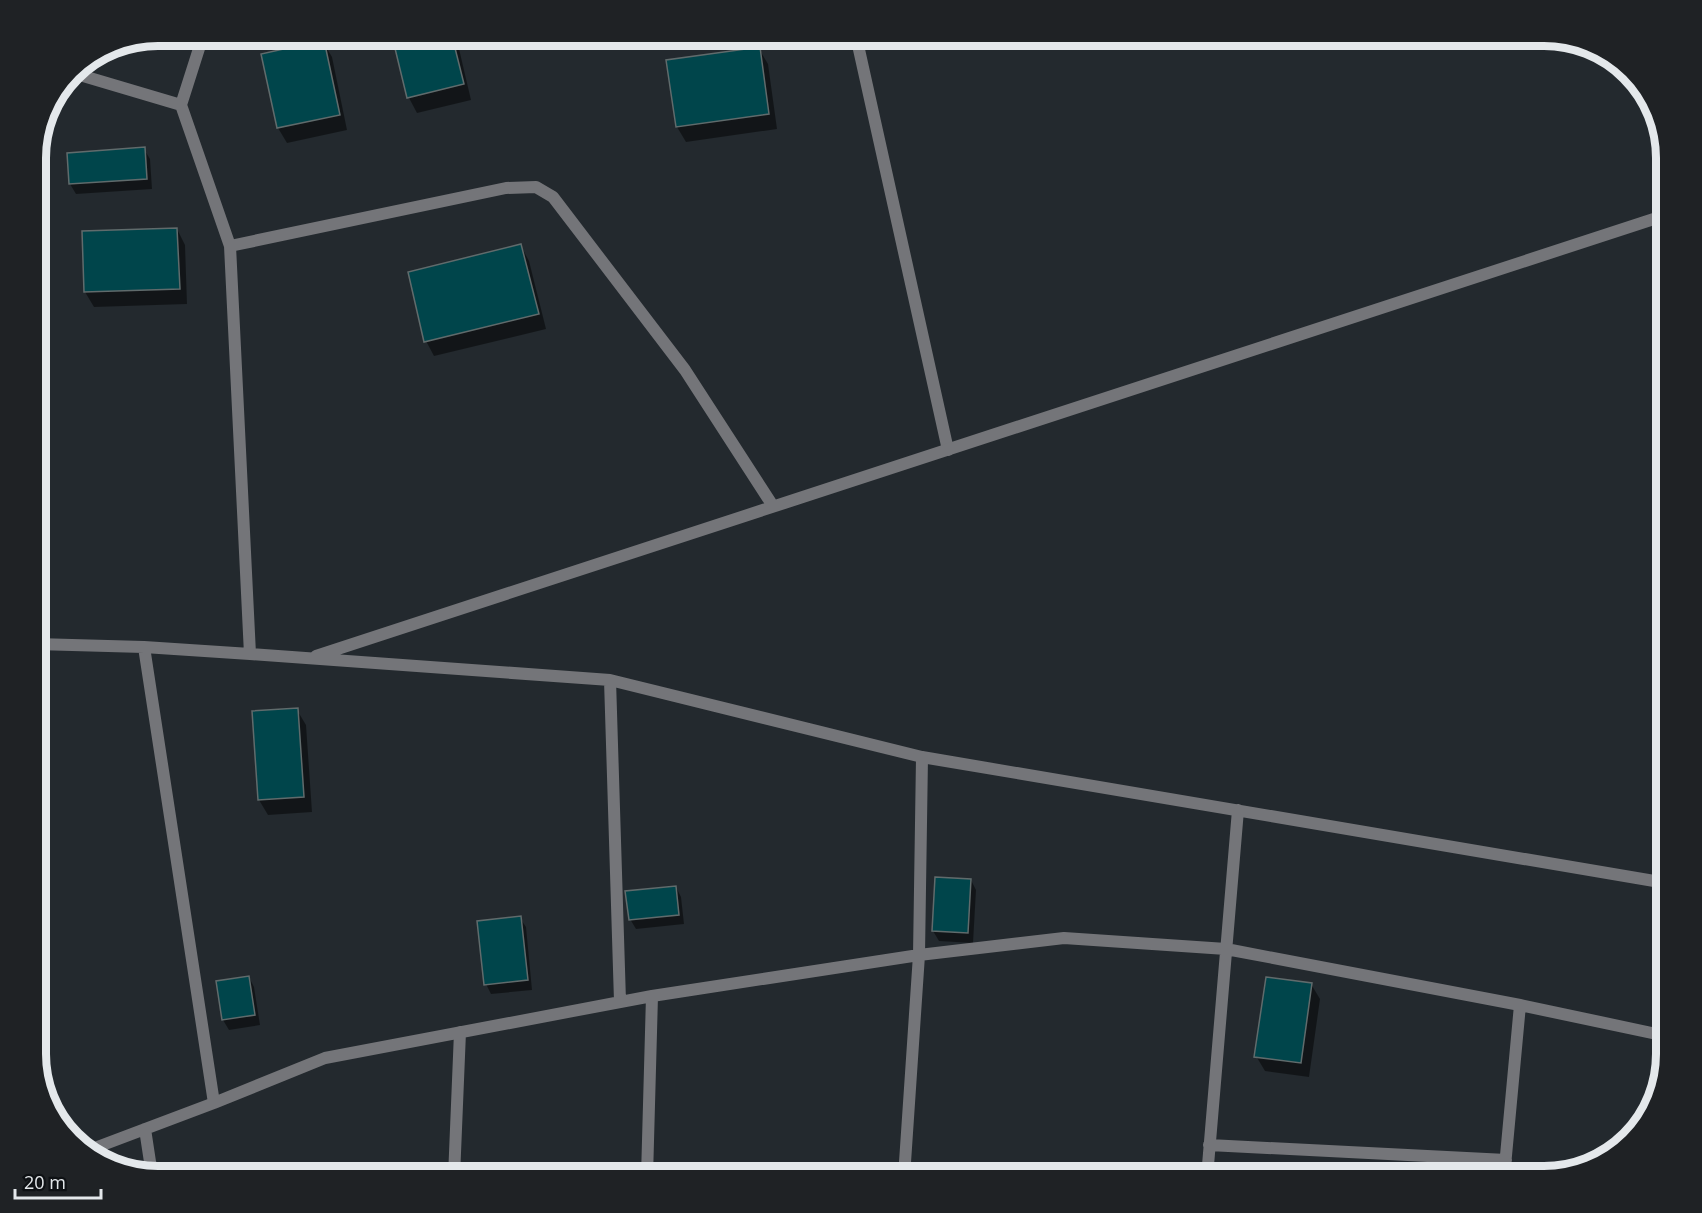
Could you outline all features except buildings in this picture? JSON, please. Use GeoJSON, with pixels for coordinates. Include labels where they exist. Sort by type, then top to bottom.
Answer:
{"type":"FeatureCollection","features":[{"type":"Feature","properties":{"kind":"street"},"geometry":{"type":"LineString","coordinates":[[201,46],[181,105],[230,246],[250,654]]}},
{"type":"Feature","properties":{"kind":"street"},"geometry":{"type":"LineString","coordinates":[[858,46],[948,450]]}},
{"type":"Feature","properties":{"kind":"street"},"geometry":{"type":"LineString","coordinates":[[83,76],[181,105]]}},
{"type":"Feature","properties":{"kind":"street"},"geometry":{"type":"LineString","coordinates":[[230,246],[506,188],[536,187],[553,197],[685,370],[773,506]]}},
{"type":"Feature","properties":{"kind":"street"},"geometry":{"type":"LineString","coordinates":[[310,658],[1656,218]]}},
{"type":"Feature","properties":{"kind":"street"},"geometry":{"type":"LineString","coordinates":[[47,644],[144,647],[610,680],[922,756],[1656,881]]}},
{"type":"Feature","properties":{"kind":"street"},"geometry":{"type":"LineString","coordinates":[[144,647],[214,1103]]}},
{"type":"Feature","properties":{"kind":"street"},"geometry":{"type":"LineString","coordinates":[[610,680],[620,1001]]}},
{"type":"Feature","properties":{"kind":"street"},"geometry":{"type":"LineString","coordinates":[[905,1166],[919,955],[922,756]]}},
{"type":"Feature","properties":{"kind":"street"},"geometry":{"type":"LineString","coordinates":[[1208,1166],[1238,810]]}},
{"type":"Feature","properties":{"kind":"street"},"geometry":{"type":"LineString","coordinates":[[96,1147],[325,1058],[620,1001],[919,955],[1064,938],[1226,949],[1520,1005],[1656,1034]]}},
{"type":"Feature","properties":{"kind":"street"},"geometry":{"type":"LineString","coordinates":[[646,1166],[652,996]]}},
{"type":"Feature","properties":{"kind":"street"},"geometry":{"type":"LineString","coordinates":[[1505,1166],[1520,1005]]}},
{"type":"Feature","properties":{"kind":"street"},"geometry":{"type":"LineString","coordinates":[[454,1166],[460,1032]]}},
{"type":"Feature","properties":{"kind":"street"},"geometry":{"type":"LineString","coordinates":[[145,1129],[151,1166]]}},
{"type":"Feature","properties":{"kind":"street"},"geometry":{"type":"LineString","coordinates":[[1209,1145],[1506,1160]]}}]}
